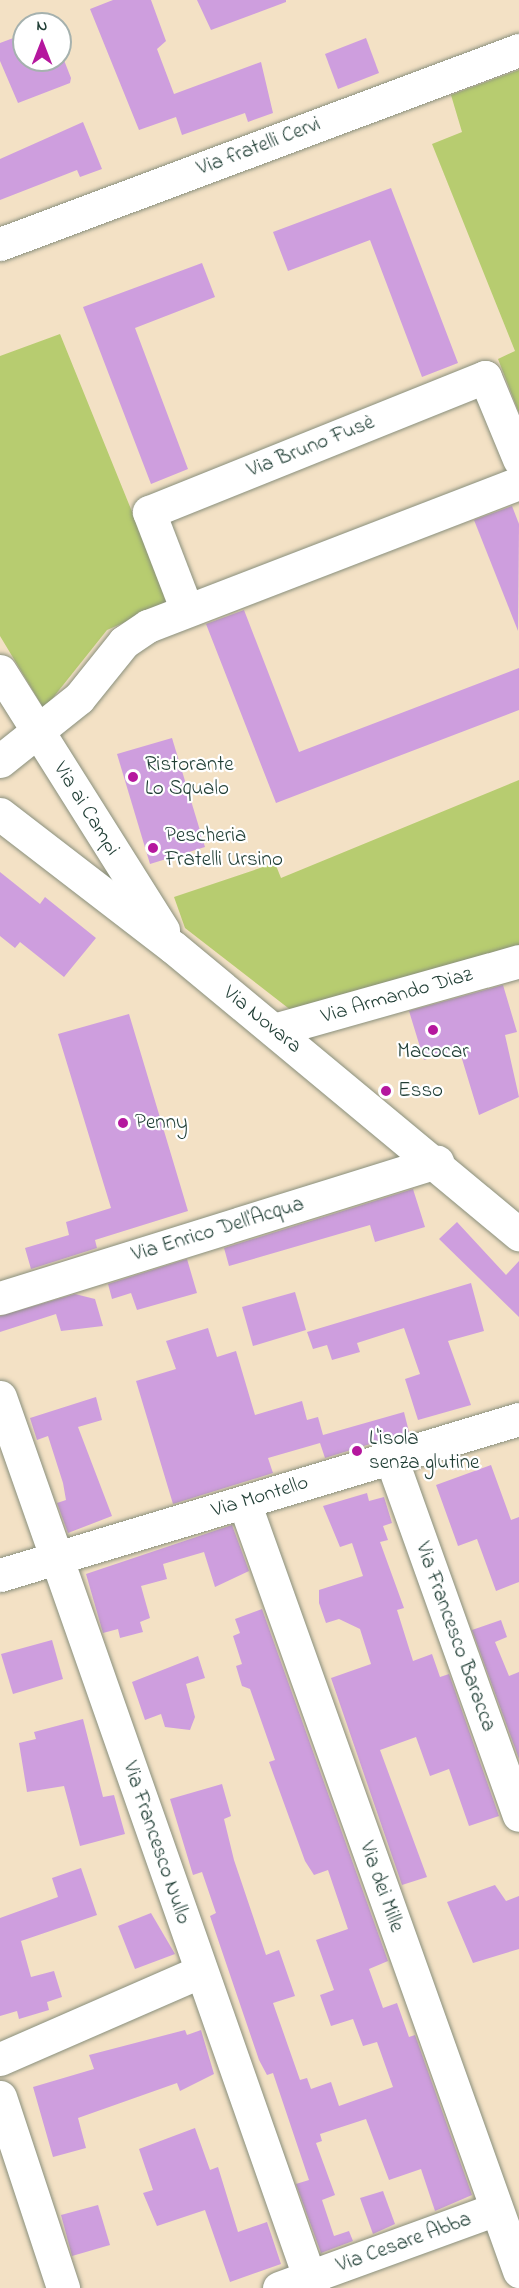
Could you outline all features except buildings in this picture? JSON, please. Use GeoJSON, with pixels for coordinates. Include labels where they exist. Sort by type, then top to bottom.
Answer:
{"type":"FeatureCollection","features":[{"type":"Feature","properties":{"kind":"street","name":"Via fratelli Cervi"},"geometry":{"type":"LineString","coordinates":[[0,244],[519,50]]}},
{"type":"Feature","properties":{"kind":"street","name":"Via Bruno Fusè"},"geometry":{"type":"LineString","coordinates":[[186,608],[149,512],[485,377],[519,459]]}},
{"type":"Feature","properties":{"kind":"street"},"geometry":{"type":"LineString","coordinates":[[0,761],[38,733],[79,698],[124,642],[186,608],[519,483]]}},
{"type":"Feature","properties":{"kind":"street","name":"Via ai Campi"},"geometry":{"type":"LineString","coordinates":[[0,671],[173,947]]}},
{"type":"Feature","properties":{"kind":"street","name":"Via Novara"},"geometry":{"type":"LineString","coordinates":[[0,814],[173,947],[437,1162],[519,1234]]}},
{"type":"Feature","properties":{"kind":"street","name":"Via Armando Diaz"},"geometry":{"type":"LineString","coordinates":[[274,1030],[519,961]]}},
{"type":"Feature","properties":{"kind":"street","name":"Via Enrico Dell'Acqua"},"geometry":{"type":"LineString","coordinates":[[0,1298],[437,1162]]}},
{"type":"Feature","properties":{"kind":"street","name":"Via Francesco Nullo"},"geometry":{"type":"LineString","coordinates":[[0,1397],[311,2283]]}},
{"type":"Feature","properties":{"kind":"street","name":"Via Montello"},"geometry":{"type":"LineString","coordinates":[[0,1575],[519,1419]]}},
{"type":"Feature","properties":{"kind":"street","name":"Via Francesco Baracca"},"geometry":{"type":"LineString","coordinates":[[391,1458],[519,1815]]}},
{"type":"Feature","properties":{"kind":"street","name":"Via dei Mille"},"geometry":{"type":"LineString","coordinates":[[244,1502],[519,2271]]}},
{"type":"Feature","properties":{"kind":"street"},"geometry":{"type":"LineString","coordinates":[[0,2059],[201,1971]]}},
{"type":"Feature","properties":{"kind":"street"},"geometry":{"type":"LineString","coordinates":[[0,2097],[63,2288]]}},
{"type":"Feature","properties":{"kind":"street","name":"Via Cesare Abba"},"geometry":{"type":"LineString","coordinates":[[279,2288],[311,2283],[496,2209]]}},
{"type":"Feature","properties":{"kind":"green space"},"geometry":{"type":"Polygon","coordinates":[[[519,70],[519,413],[498,359],[515,351],[432,144],[462,132],[451,95],[519,70]]]}},
{"type":"Feature","properties":{"kind":"green space"},"geometry":{"type":"Polygon","coordinates":[[[60,334],[169,603],[107,630],[44,709],[0,636],[0,356],[60,334]]]}},
{"type":"Feature","properties":{"kind":"green space"},"geometry":{"type":"Polygon","coordinates":[[[519,780],[519,945],[292,1011],[185,928],[174,897],[275,863],[281,878],[519,780]]]}},
{"type":"Feature","properties":{"kind":"place","name":"Ristorante Lo Squalo"},"geometry":{"type":"Point","coordinates":[133,777]}},
{"type":"Feature","properties":{"kind":"place","name":"Pescheria Fratelli Ursino"},"geometry":{"type":"Point","coordinates":[153,848]}},
{"type":"Feature","properties":{"kind":"place","name":"Macocar"},"geometry":{"type":"Point","coordinates":[433,1030]}},
{"type":"Feature","properties":{"kind":"place","name":"Esso"},"geometry":{"type":"Point","coordinates":[386,1091]}},
{"type":"Feature","properties":{"kind":"place","name":"Penny"},"geometry":{"type":"Point","coordinates":[123,1123]}},
{"type":"Feature","properties":{"kind":"place","name":"L'isola senza glutine"},"geometry":{"type":"Point","coordinates":[357,1451]}}]}
